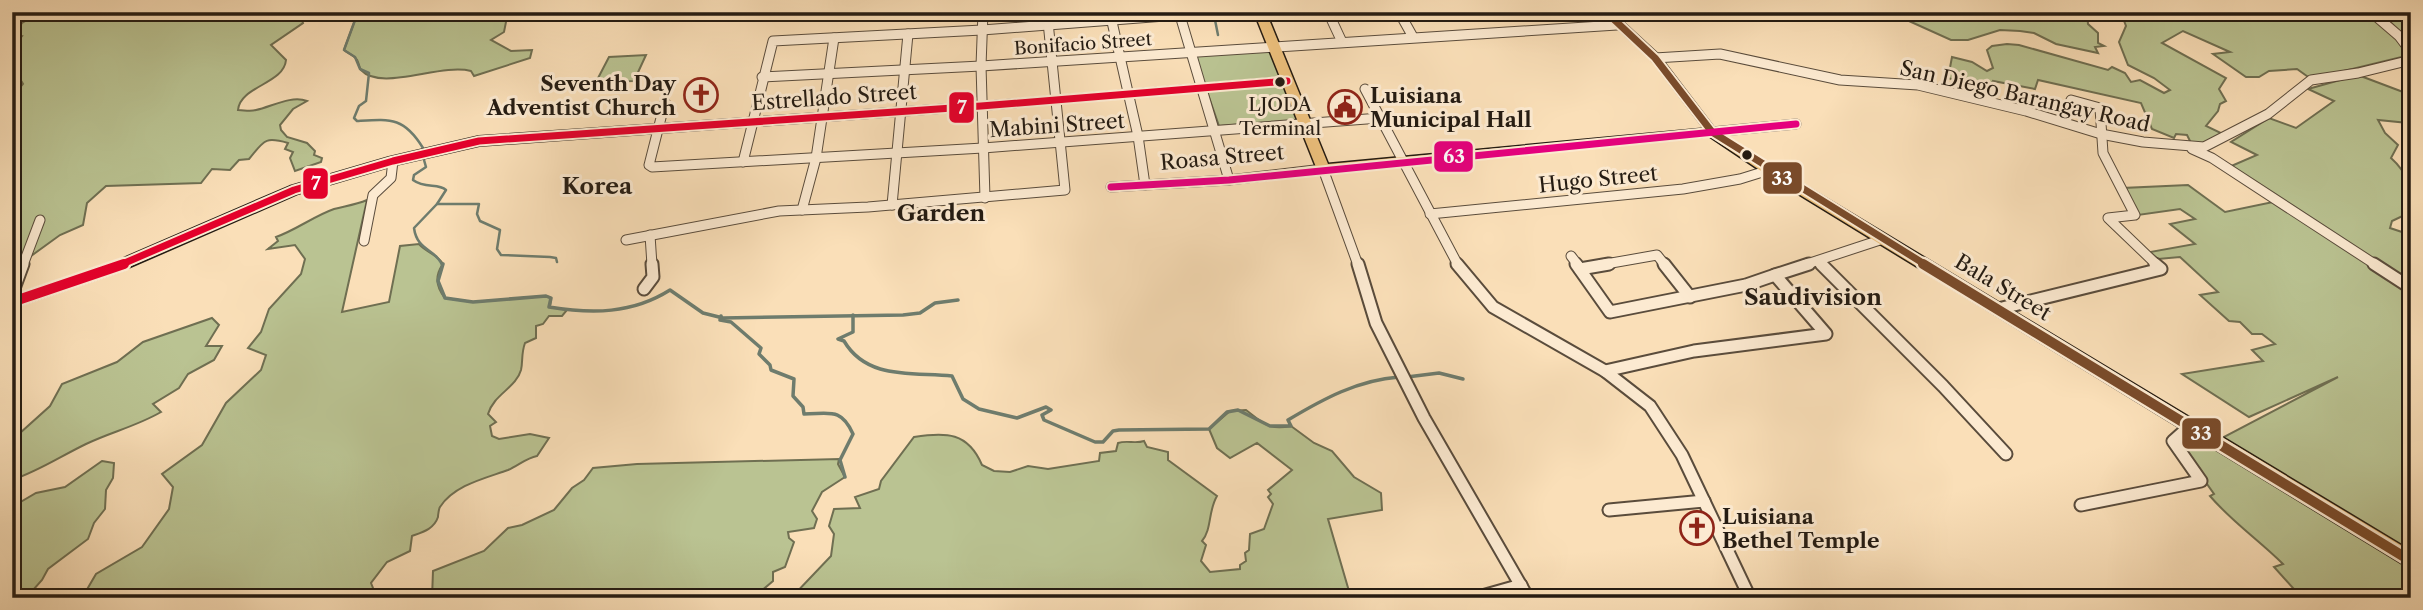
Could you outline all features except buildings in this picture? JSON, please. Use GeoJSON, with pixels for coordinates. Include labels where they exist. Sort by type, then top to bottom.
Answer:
{"type":"FeatureCollection","features":[{"type":"Feature","properties":{"kind":"main road"},"geometry":{"type":"LineString","coordinates":[[1261,12],[1323,169]]}},
{"type":"Feature","properties":{"kind":"main road","name":"Roasa Street"},"geometry":{"type":"LineString","coordinates":[[1323,169],[1712,132]]}},
{"type":"Feature","properties":{"kind":"main road","name":"Bala Street"},"geometry":{"type":"LineString","coordinates":[[1712,132],[1769,170],[2411,561]]}},
{"type":"Feature","properties":{"kind":"street"},"geometry":{"type":"LineString","coordinates":[[983,12],[981,106],[985,198]]}},
{"type":"Feature","properties":{"kind":"street"},"geometry":{"type":"LineString","coordinates":[[626,240],[748,216],[1065,190],[1047,12]]}},
{"type":"Feature","properties":{"kind":"street"},"geometry":{"type":"LineString","coordinates":[[743,162],[762,77],[774,41],[982,30],[1111,16],[1217,12]]}},
{"type":"Feature","properties":{"kind":"street"},"geometry":{"type":"LineString","coordinates":[[1328,12],[1342,42]]}},
{"type":"Feature","properties":{"kind":"street"},"geometry":{"type":"LineString","coordinates":[[1399,12],[1413,37]]}},
{"type":"Feature","properties":{"kind":"street","name":"Bala Street"},"geometry":{"type":"LineString","coordinates":[[1606,12],[1655,58],[1712,132]]}},
{"type":"Feature","properties":{"kind":"street"},"geometry":{"type":"LineString","coordinates":[[2371,12],[2399,36],[2411,51]]}},
{"type":"Feature","properties":{"kind":"street"},"geometry":{"type":"LineString","coordinates":[[1180,13],[1229,180]]}},
{"type":"Feature","properties":{"kind":"street"},"geometry":{"type":"LineString","coordinates":[[1111,16],[1138,136],[1145,185]]}},
{"type":"Feature","properties":{"kind":"street","name":"Bonifacio Street"},"geometry":{"type":"LineString","coordinates":[[762,77],[981,66],[1617,25]]}},
{"type":"Feature","properties":{"kind":"street"},"geometry":{"type":"LineString","coordinates":[[892,205],[908,34]]}},
{"type":"Feature","properties":{"kind":"street"},"geometry":{"type":"LineString","coordinates":[[802,210],[816,158],[834,38]]}},
{"type":"Feature","properties":{"kind":"street","name":"San Diego Barangay Road"},"geometry":{"type":"LineString","coordinates":[[1655,58],[1720,54],[1801,74],[1840,80],[1918,85],[2026,111],[2101,134],[2204,147],[2268,114],[2311,80],[2358,73],[2411,60]]}},
{"type":"Feature","properties":{"kind":"street","name":"Estrellado Street"},"geometry":{"type":"LineString","coordinates":[[12,302],[119,266],[285,193],[393,161],[479,141],[981,106],[1287,81]]}},
{"type":"Feature","properties":{"kind":"street"},"geometry":{"type":"LineString","coordinates":[[1365,89],[1460,269],[1493,307],[1605,371],[1650,406],[1665,427],[1704,501],[1750,598]]}},
{"type":"Feature","properties":{"kind":"street"},"geometry":{"type":"LineString","coordinates":[[1998,309],[2161,269],[2108,218],[2135,215],[2103,153],[2100,108],[2071,100]]}},
{"type":"Feature","properties":{"kind":"street"},"geometry":{"type":"LineString","coordinates":[[656,130],[665,102]]}},
{"type":"Feature","properties":{"kind":"street","name":"Mabini Street"},"geometry":{"type":"LineString","coordinates":[[656,130],[649,165],[652,167],[983,148],[1380,117]]}},
{"type":"Feature","properties":{"kind":"street","name":"Roasa Street"},"geometry":{"type":"LineString","coordinates":[[1712,132],[1796,124]]}},
{"type":"Feature","properties":{"kind":"street"},"geometry":{"type":"LineString","coordinates":[[2186,146],[2212,158],[2411,288]]}},
{"type":"Feature","properties":{"kind":"street"},"geometry":{"type":"LineString","coordinates":[[364,241],[373,195],[390,180],[393,161]]}},
{"type":"Feature","properties":{"kind":"street"},"geometry":{"type":"LineString","coordinates":[[1323,169],[1357,258],[1360,276],[1376,323],[1423,418],[1524,592],[1475,598]]}},
{"type":"Feature","properties":{"kind":"street","name":"Roasa Street"},"geometry":{"type":"LineString","coordinates":[[1111,187],[1229,180],[1323,169]]}},
{"type":"Feature","properties":{"kind":"street","name":"Hugo Street"},"geometry":{"type":"LineString","coordinates":[[1430,214],[1683,189],[1726,182],[1769,170]]}},
{"type":"Feature","properties":{"kind":"street"},"geometry":{"type":"LineString","coordinates":[[12,294],[40,220]]}},
{"type":"Feature","properties":{"kind":"street"},"geometry":{"type":"LineString","coordinates":[[644,289],[653,277],[650,235]]}},
{"type":"Feature","properties":{"kind":"street"},"geometry":{"type":"LineString","coordinates":[[1571,256],[1610,312],[1745,285],[1883,239]]}},
{"type":"Feature","properties":{"kind":"street"},"geometry":{"type":"LineString","coordinates":[[1580,269],[1657,255],[1690,298]]}},
{"type":"Feature","properties":{"kind":"street"},"geometry":{"type":"LineString","coordinates":[[1818,261],[1943,386],[2006,454]]}},
{"type":"Feature","properties":{"kind":"street"},"geometry":{"type":"LineString","coordinates":[[1605,371],[1693,351],[1826,334],[1775,275]]}},
{"type":"Feature","properties":{"kind":"street"},"geometry":{"type":"LineString","coordinates":[[2081,505],[2201,481],[2173,441],[2190,425]]}},
{"type":"Feature","properties":{"kind":"street"},"geometry":{"type":"LineString","coordinates":[[1608,510],[1704,501]]}},
{"type":"Feature","properties":{"kind":"green space"},"geometry":{"type":"Polygon","coordinates":[[[36,12],[160,12],[171,16],[288,12],[300,15],[303,23],[271,45],[286,60],[283,68],[278,75],[246,95],[238,110],[254,111],[294,99],[307,101],[293,109],[280,125],[281,130],[287,137],[307,143],[315,151],[314,155],[322,158],[321,162],[295,171],[290,158],[293,152],[285,149],[288,143],[269,140],[249,159],[239,160],[230,170],[212,169],[201,183],[106,186],[87,203],[83,225],[60,235],[20,264],[12,266],[12,116],[20,108],[12,102],[12,97],[23,84],[17,74],[12,73],[12,47],[22,36],[14,34],[22,23],[36,15],[36,12]]]}},
{"type":"Feature","properties":{"kind":"green space"},"geometry":{"type":"Polygon","coordinates":[[[358,12],[496,12],[507,17],[504,32],[491,40],[511,51],[532,50],[530,58],[474,76],[471,71],[458,70],[396,78],[370,76],[361,70],[354,57],[344,50],[358,12]]]}},
{"type":"Feature","properties":{"kind":"green space"},"geometry":{"type":"Polygon","coordinates":[[[1889,12],[2087,12],[2088,24],[2098,33],[2098,43],[2104,46],[2095,47],[2098,53],[2056,44],[2034,33],[2000,30],[1968,40],[1951,40],[1889,12]]]}},
{"type":"Feature","properties":{"kind":"green space"},"geometry":{"type":"Polygon","coordinates":[[[2126,12],[2366,12],[2390,32],[2410,55],[2311,79],[2297,69],[2269,71],[2259,77],[2246,77],[2213,54],[2230,52],[2183,31],[2162,43],[2226,78],[2219,89],[2226,101],[2220,104],[2206,126],[2225,135],[2204,145],[2192,145],[2187,135],[2176,134],[2174,138],[2152,129],[2141,103],[2038,80],[2035,89],[1993,81],[1989,90],[1948,78],[1952,57],[1972,62],[1987,71],[1993,68],[1987,50],[1992,46],[2007,44],[2108,70],[2112,67],[2125,73],[2131,82],[2140,80],[2164,93],[2170,90],[2154,78],[2128,65],[2119,42],[2126,26],[2123,18],[2126,12]]]}},
{"type":"Feature","properties":{"kind":"green space"},"geometry":{"type":"Polygon","coordinates":[[[2380,12],[2411,12],[2411,44],[2382,13],[2380,12]]]}},
{"type":"Feature","properties":{"kind":"green space"},"geometry":{"type":"Polygon","coordinates":[[[1270,49],[1299,120],[1219,126],[1194,54],[1270,49]]]}},
{"type":"Feature","properties":{"kind":"green space"},"geometry":{"type":"Polygon","coordinates":[[[646,55],[634,81],[596,82],[609,57],[646,55]]]}},
{"type":"Feature","properties":{"kind":"green space"},"geometry":{"type":"Polygon","coordinates":[[[2358,75],[2411,95],[2411,127],[2408,123],[2378,120],[2385,133],[2398,145],[2391,158],[2408,182],[2410,196],[2411,212],[2392,221],[2390,228],[2411,235],[2411,551],[2220,439],[2338,377],[2249,417],[2182,374],[2263,361],[2252,350],[2275,344],[2262,334],[2252,334],[2240,322],[2229,321],[2200,295],[2218,292],[2180,257],[2158,259],[2150,252],[2195,244],[2170,224],[2195,219],[2180,209],[2138,215],[2123,188],[2188,185],[2225,212],[2278,201],[2229,167],[2257,155],[2231,142],[2269,118],[2296,128],[2334,101],[2308,89],[2358,75]]]}},
{"type":"Feature","properties":{"kind":"green space"},"geometry":{"type":"Polygon","coordinates":[[[367,200],[342,312],[389,302],[400,246],[419,244],[443,264],[438,281],[445,298],[473,302],[546,296],[551,298],[550,307],[567,310],[562,316],[549,316],[543,324],[536,326],[536,338],[525,343],[521,370],[515,382],[495,401],[488,414],[496,422],[490,426],[492,436],[499,439],[530,434],[549,438],[537,456],[471,483],[446,499],[434,524],[428,530],[412,536],[410,551],[387,562],[371,583],[375,593],[372,598],[82,598],[96,574],[142,547],[169,509],[173,487],[162,474],[202,445],[226,403],[261,370],[266,355],[248,348],[261,332],[269,309],[301,274],[305,259],[295,245],[268,249],[278,241],[276,237],[334,209],[367,200]]]}},
{"type":"Feature","properties":{"kind":"green space"},"geometry":{"type":"Polygon","coordinates":[[[212,318],[219,325],[206,346],[222,346],[214,360],[188,374],[179,388],[153,404],[161,412],[12,480],[12,434],[20,433],[50,406],[62,384],[117,362],[143,342],[212,318]]]}},
{"type":"Feature","properties":{"kind":"green space"},"geometry":{"type":"Polygon","coordinates":[[[1246,410],[1271,426],[1291,426],[1314,443],[1332,451],[1354,477],[1381,493],[1382,510],[1328,519],[1351,598],[791,598],[831,556],[834,534],[829,526],[834,509],[860,508],[855,497],[879,489],[881,481],[914,437],[936,435],[963,440],[982,465],[994,471],[1010,472],[1028,466],[1048,469],[1099,461],[1100,453],[1116,451],[1118,443],[1144,441],[1147,447],[1168,452],[1168,460],[1217,496],[1202,541],[1206,545],[1201,561],[1210,572],[1240,569],[1240,565],[1246,561],[1245,553],[1249,550],[1250,534],[1264,529],[1273,504],[1268,497],[1271,494],[1268,490],[1292,470],[1257,443],[1230,458],[1217,448],[1209,429],[1230,411],[1246,410]]]}},
{"type":"Feature","properties":{"kind":"green space"},"geometry":{"type":"Polygon","coordinates":[[[2192,432],[2411,565],[2411,598],[2302,598],[2274,567],[2283,564],[2210,496],[2214,494],[2178,443],[2192,432]]]}},
{"type":"Feature","properties":{"kind":"green space"},"geometry":{"type":"Polygon","coordinates":[[[839,459],[838,464],[845,477],[822,492],[812,511],[817,519],[814,528],[788,532],[789,538],[794,542],[785,567],[773,572],[773,581],[753,598],[432,598],[433,571],[484,551],[508,528],[522,525],[554,510],[593,468],[637,464],[839,459]]]}},
{"type":"Feature","properties":{"kind":"green space"},"geometry":{"type":"Polygon","coordinates":[[[102,461],[114,463],[113,478],[106,490],[105,509],[94,523],[88,539],[48,569],[26,598],[12,598],[12,507],[36,493],[65,487],[102,461]]]}},
{"type":"Feature","properties":{"kind":"waterway"},"geometry":{"type":"LineString","coordinates":[[358,12],[344,50],[355,57],[360,69],[369,73],[366,101],[359,106],[354,118],[357,121],[388,120],[403,125],[423,148],[421,153]]}},
{"type":"Feature","properties":{"kind":"waterway"},"geometry":{"type":"LineString","coordinates":[[1214,15],[1218,35]]}},
{"type":"Feature","properties":{"kind":"waterway"},"geometry":{"type":"LineString","coordinates":[[424,160],[426,167],[414,175],[413,180],[446,190],[437,204]]}},
{"type":"Feature","properties":{"kind":"waterway"},"geometry":{"type":"LineString","coordinates":[[437,204],[479,204],[477,214],[480,221],[500,230],[497,249],[501,255],[550,257],[556,258],[557,262]]}},
{"type":"Feature","properties":{"kind":"waterway"},"geometry":{"type":"LineString","coordinates":[[437,204],[414,228],[419,241],[442,265]]}},
{"type":"Feature","properties":{"kind":"waterway"},"geometry":{"type":"LineString","coordinates":[[443,264],[438,281],[445,298],[473,302],[546,296],[551,298],[549,307],[596,311],[641,304],[670,290],[703,313],[721,317]]}},
{"type":"Feature","properties":{"kind":"waterway"},"geometry":{"type":"LineString","coordinates":[[853,316],[920,313],[935,303],[958,300]]}},
{"type":"Feature","properties":{"kind":"waterway"},"geometry":{"type":"LineString","coordinates":[[721,317],[853,316]]}},
{"type":"Feature","properties":{"kind":"waterway"},"geometry":{"type":"LineString","coordinates":[[853,316],[853,332],[838,339],[844,341],[854,354],[865,362],[892,372],[952,376],[963,399],[979,409],[1017,418],[1046,407],[1051,410],[1042,415],[1044,420],[1095,442],[1103,442],[1113,431],[1119,430],[1209,429],[1227,412],[1238,410],[1270,426],[1291,426],[1288,420],[1341,392],[1369,382],[1399,377]]}},
{"type":"Feature","properties":{"kind":"waterway"},"geometry":{"type":"LineString","coordinates":[[721,317],[720,320],[731,322],[761,348],[759,354],[770,365],[771,370],[794,379],[793,396],[803,407],[804,414],[827,413],[844,419],[853,434],[840,460],[845,477]]}},
{"type":"Feature","properties":{"kind":"waterway"},"geometry":{"type":"LineString","coordinates":[[1407,377],[1439,373],[1463,379]]}},
{"type":"Feature","properties":{"kind":"transit line","name":"33"},"geometry":{"type":"LineString","coordinates":[[1606,12],[1655,58],[1712,132],[1769,170],[2411,561]]}},
{"type":"Feature","properties":{"kind":"transit line","name":"7"},"geometry":{"type":"LineString","coordinates":[[12,302],[119,266],[294,190],[393,161],[479,141],[981,106],[1287,81]]}},
{"type":"Feature","properties":{"kind":"transit line","name":"63"},"geometry":{"type":"LineString","coordinates":[[1111,187],[1229,180],[1796,124]]}},
{"type":"Feature","properties":{"kind":"place","name":"LJODA Terminal"},"geometry":{"type":"Point","coordinates":[1280,82]}},
{"type":"Feature","properties":{"kind":"place","name":"Seventh Day Adventist Church"},"geometry":{"type":"Point","coordinates":[701,95]}},
{"type":"Feature","properties":{"kind":"place","name":"Luisiana Municipal Hall"},"geometry":{"type":"Point","coordinates":[1345,107]}},
{"type":"Feature","properties":{"kind":"place","name":"Luisiana Bethel Temple"},"geometry":{"type":"Point","coordinates":[1697,528]}},
{"type":"Feature","properties":{"kind":"district","name":"Korea"},"geometry":{"type":"Point","coordinates":[597,186]}},
{"type":"Feature","properties":{"kind":"district","name":"Garden"},"geometry":{"type":"Point","coordinates":[941,213]}},
{"type":"Feature","properties":{"kind":"district","name":"Saudivision"},"geometry":{"type":"Point","coordinates":[1813,297]}}]}
